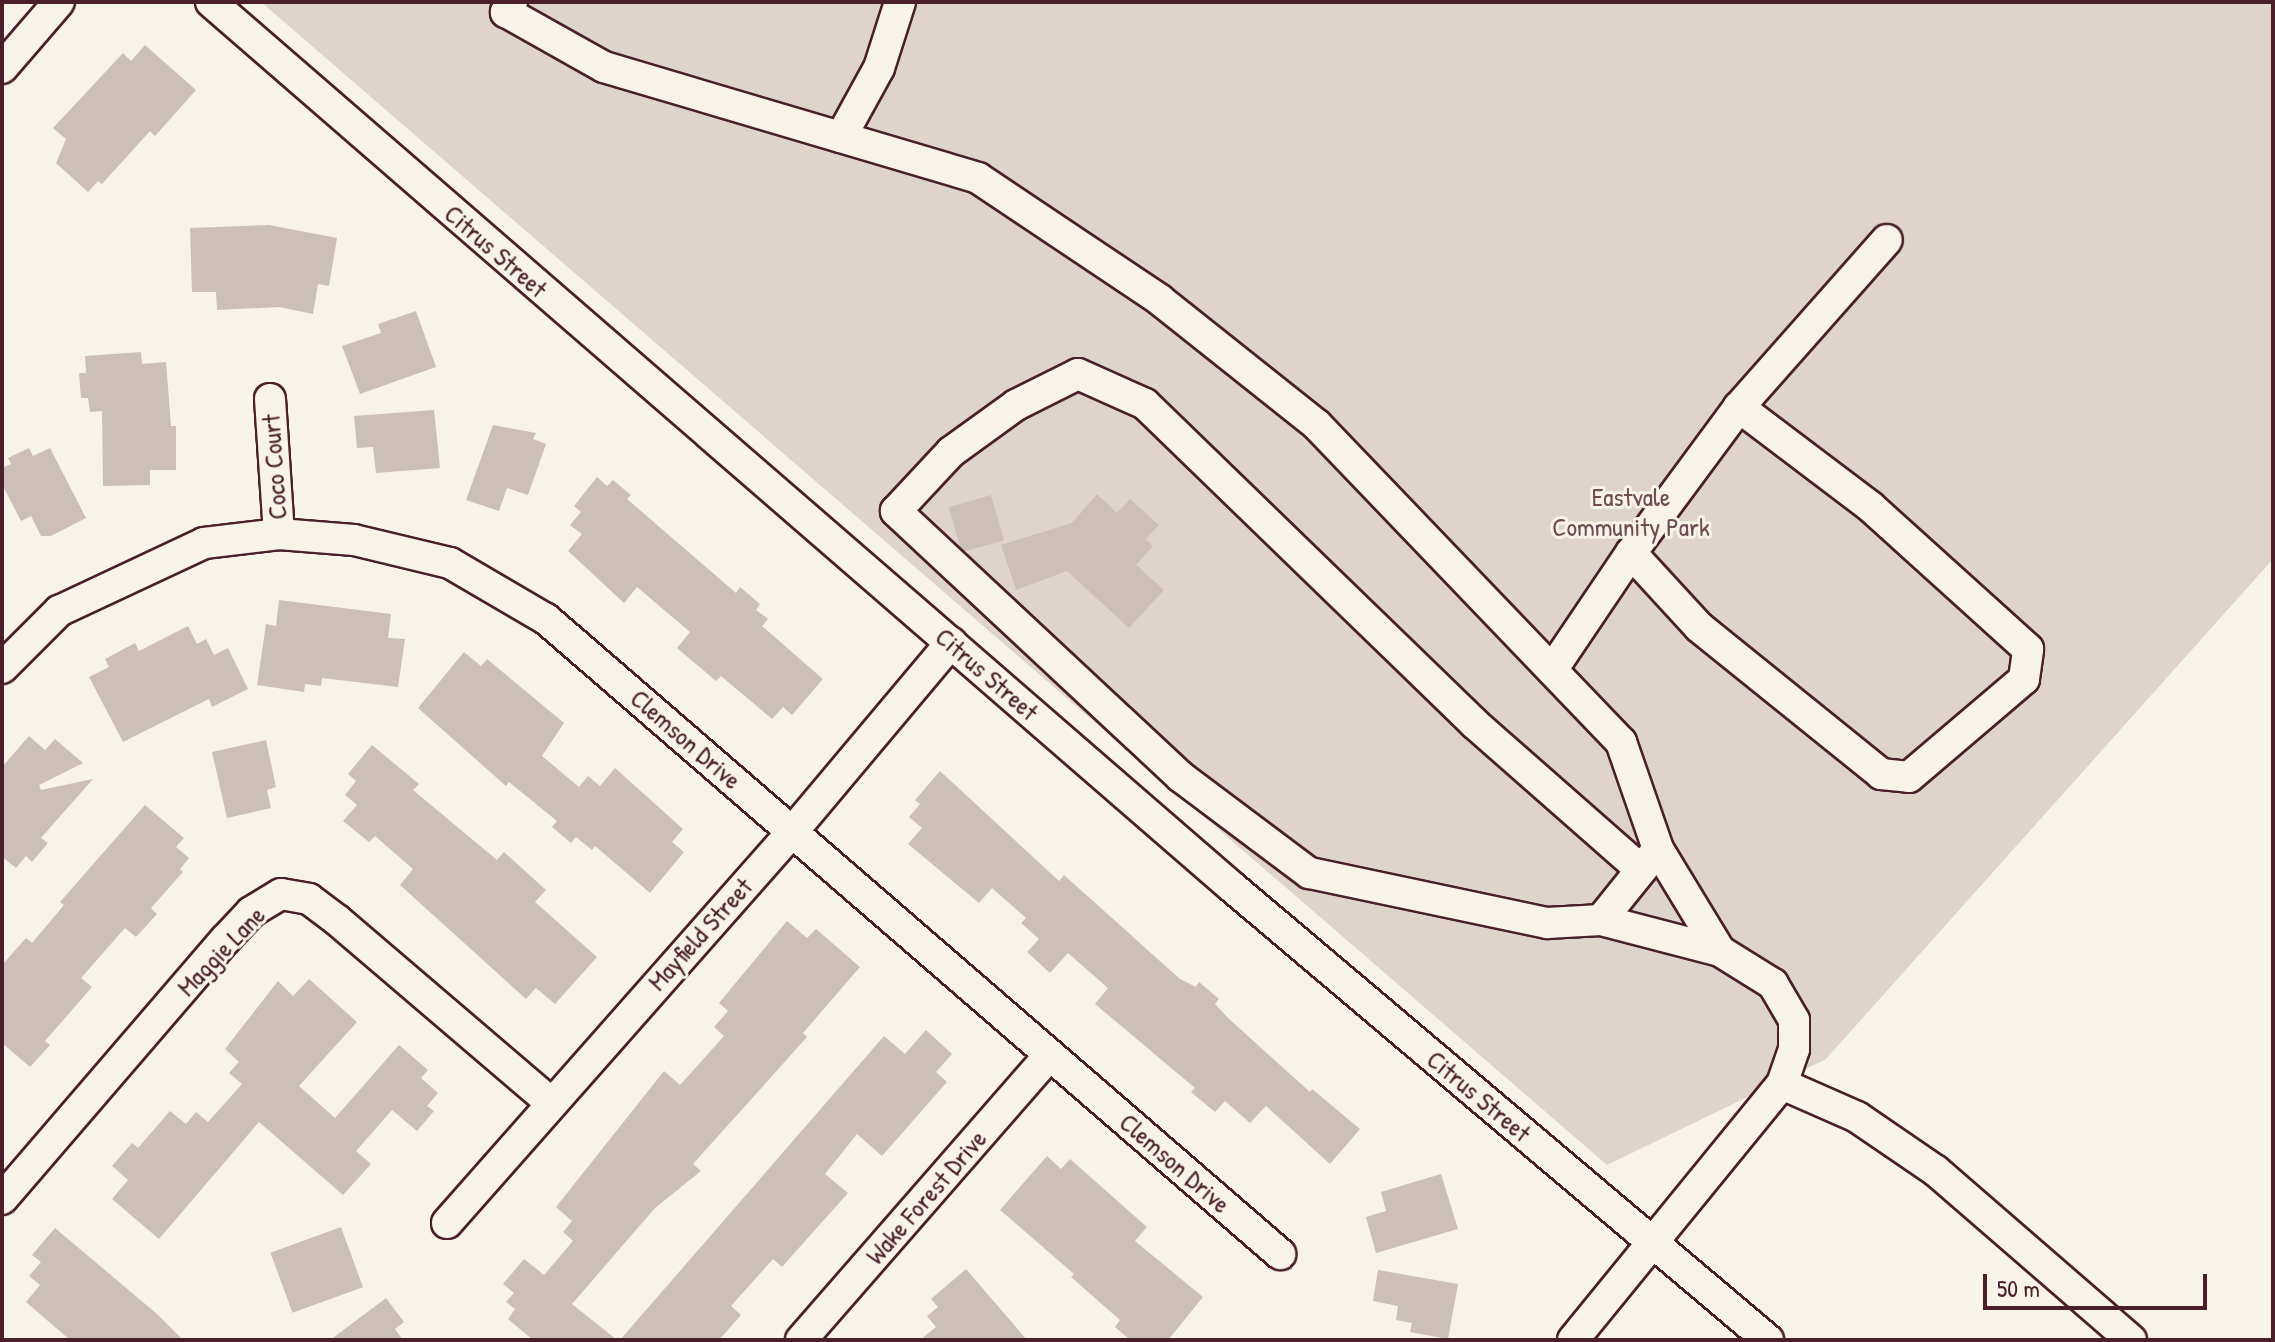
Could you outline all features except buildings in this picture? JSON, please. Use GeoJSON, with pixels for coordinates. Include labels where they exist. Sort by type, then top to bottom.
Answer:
{"type":"FeatureCollection","features":[{"type":"Feature","properties":{"kind":"street"},"geometry":{"type":"LineString","coordinates":[[2,68],[59,2]]}},
{"type":"Feature","properties":{"kind":"street","name":"Citrus Street"},"geometry":{"type":"LineString","coordinates":[[211,2],[951,643],[1768,1340]]}},
{"type":"Feature","properties":{"kind":"street"},"geometry":{"type":"LineString","coordinates":[[512,2],[506,12],[604,67],[978,178],[1160,300],[1316,424],[1621,742],[1649,859]]}},
{"type":"Feature","properties":{"kind":"street"},"geometry":{"type":"LineString","coordinates":[[841,137],[879,68],[900,2]]}},
{"type":"Feature","properties":{"kind":"street"},"geometry":{"type":"LineString","coordinates":[[1552,670],[1631,553],[1739,407],[1887,240]]}},
{"type":"Feature","properties":{"kind":"street"},"geometry":{"type":"LineString","coordinates":[[1573,1340],[1656,1244],[1782,1084],[1794,1049],[1789,1005],[1773,984],[1720,951],[1601,920],[1547,923],[1309,873],[1181,777],[896,511],[951,452],[1016,405],[1078,374],[1145,404],[1475,724],[1649,859],[1720,951]]}},
{"type":"Feature","properties":{"kind":"street","name":"Coco Court"},"geometry":{"type":"LineString","coordinates":[[270,399],[279,534]]}},
{"type":"Feature","properties":{"kind":"street"},"geometry":{"type":"LineString","coordinates":[[1631,553],[1699,627],[1881,774],[1909,777],[2024,679],[2028,649],[1871,507],[1739,407]]}},
{"type":"Feature","properties":{"kind":"street","name":"Clemson Drive"},"geometry":{"type":"LineString","coordinates":[[2,668],[59,611],[131,573],[204,543],[279,534],[354,540],[450,563],[546,619],[1280,1254]]}},
{"type":"Feature","properties":{"kind":"street","name":"Mayfield Street"},"geometry":{"type":"LineString","coordinates":[[447,1223],[550,1102],[793,831],[951,643]]}},
{"type":"Feature","properties":{"kind":"street"},"geometry":{"type":"LineString","coordinates":[[1601,920],[1649,859]]}},
{"type":"Feature","properties":{"kind":"street","name":"Maggie Lane"},"geometry":{"type":"LineString","coordinates":[[2,1199],[225,940],[251,912],[281,894],[309,899],[337,920],[550,1102]]}},
{"type":"Feature","properties":{"kind":"street","name":"Wake Forest Drive"},"geometry":{"type":"LineString","coordinates":[[819,1334],[1050,1055]]}},
{"type":"Feature","properties":{"kind":"street"},"geometry":{"type":"LineString","coordinates":[[1782,1084],[1857,1117],[1936,1171],[2131,1340]]}},
{"type":"Feature","properties":{"kind":"green space","name":"Eastvale Community Park"},"geometry":{"type":"Polygon","coordinates":[[[261,2],[2273,2],[2273,559],[1826,1059],[1607,1165],[261,2]]]}}]}
